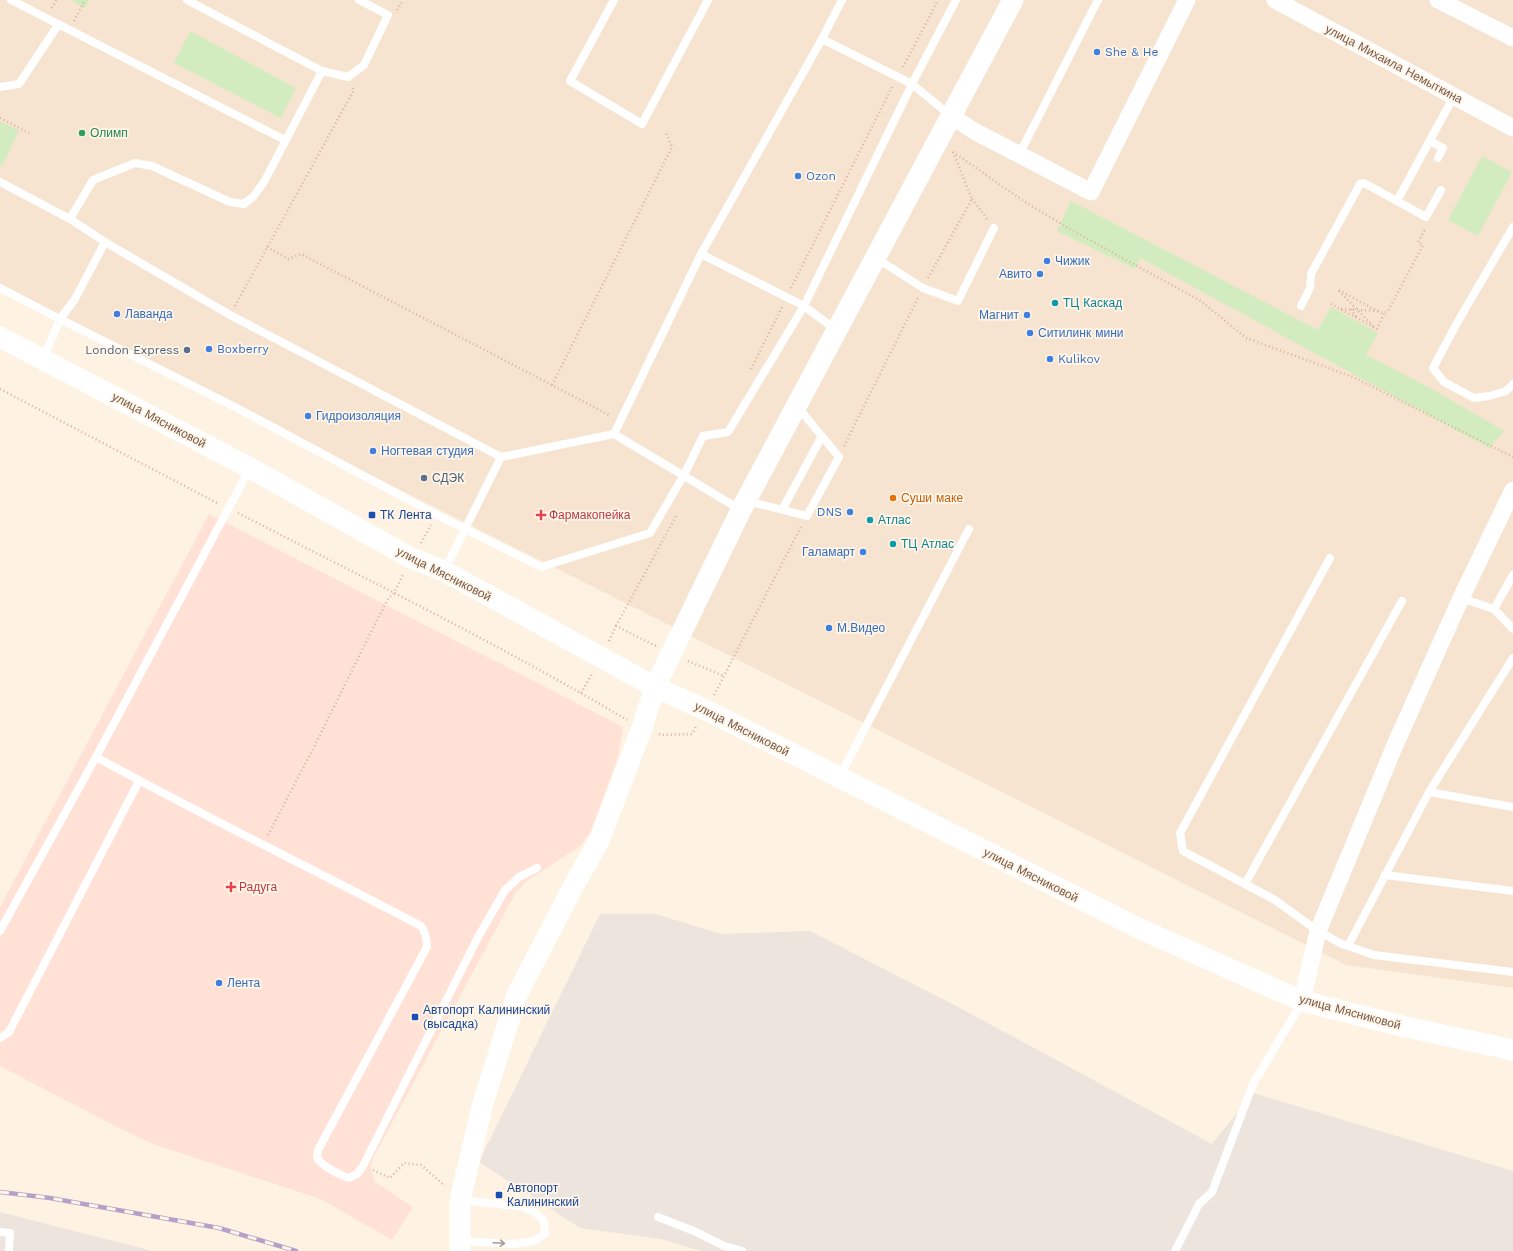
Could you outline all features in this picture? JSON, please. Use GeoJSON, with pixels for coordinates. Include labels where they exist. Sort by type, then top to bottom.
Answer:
{"type":"FeatureCollection","features":[{"type":"Feature","properties":{"kind":"street"},"geometry":{"type":"LineString","coordinates":[[460,1246],[460,1200],[483,1103],[517,995],[574,885],[599,841],[642,728],[655,686],[744,506],[1013,0]]}},
{"type":"Feature","properties":{"kind":"street"},"geometry":{"type":"LineString","coordinates":[[950,116],[965,126],[1091,192],[1187,0]]}},
{"type":"Feature","properties":{"kind":"street","name":"улица Михаила Немыткина"},"geometry":{"type":"LineString","coordinates":[[1275,0],[1513,128]]}},
{"type":"Feature","properties":{"kind":"street"},"geometry":{"type":"LineString","coordinates":[[1438,0],[1513,38]]}},
{"type":"Feature","properties":{"kind":"street"},"geometry":{"type":"LineString","coordinates":[[1513,43],[1510,49],[1513,51]]}},
{"type":"Feature","properties":{"kind":"street","name":"улица Мясниковой"},"geometry":{"type":"LineString","coordinates":[[0,337],[250,468],[411,558],[444,571],[655,686],[1138,928],[1302,1001],[1406,1027],[1513,1050]]}},
{"type":"Feature","properties":{"kind":"street"},"geometry":{"type":"LineString","coordinates":[[1302,1001],[1318,931],[1395,745],[1461,598],[1513,490]]}},
{"type":"Feature","properties":{"kind":"lane"},"geometry":{"type":"LineString","coordinates":[[11,0],[69,31],[285,140]]}},
{"type":"Feature","properties":{"kind":"lane"},"geometry":{"type":"LineString","coordinates":[[187,0],[322,71],[348,77],[364,65],[388,15],[359,0]]}},
{"type":"Feature","properties":{"kind":"lane"},"geometry":{"type":"LineString","coordinates":[[614,0],[570,81],[642,124],[708,0]]}},
{"type":"Feature","properties":{"kind":"lane"},"geometry":{"type":"LineString","coordinates":[[614,434],[701,254],[822,39],[842,0]]}},
{"type":"Feature","properties":{"kind":"lane"},"geometry":{"type":"LineString","coordinates":[[0,288],[235,407],[464,529],[541,568],[650,533],[684,475],[703,436],[728,432],[804,306],[912,84],[956,0]]}},
{"type":"Feature","properties":{"kind":"lane"},"geometry":{"type":"LineString","coordinates":[[1019,155],[1098,0]]}},
{"type":"Feature","properties":{"kind":"lane"},"geometry":{"type":"LineString","coordinates":[[0,87],[19,84],[58,25]]}},
{"type":"Feature","properties":{"kind":"lane"},"geometry":{"type":"LineString","coordinates":[[822,39],[912,84],[950,116]]}},
{"type":"Feature","properties":{"kind":"lane"},"geometry":{"type":"LineString","coordinates":[[70,219],[93,180],[135,163],[152,166],[230,202],[244,204],[253,197],[264,182],[322,71]]}},
{"type":"Feature","properties":{"kind":"lane"},"geometry":{"type":"LineString","coordinates":[[1397,201],[1454,96]]}},
{"type":"Feature","properties":{"kind":"lane"},"geometry":{"type":"LineString","coordinates":[[1430,141],[1443,148],[1438,158]]}},
{"type":"Feature","properties":{"kind":"lane"},"geometry":{"type":"LineString","coordinates":[[0,182],[70,219],[105,242],[230,315],[501,457],[614,434],[684,475],[744,506],[782,510],[807,516],[839,457],[797,406]]}},
{"type":"Feature","properties":{"kind":"lane"},"geometry":{"type":"LineString","coordinates":[[1301,306],[1310,288],[1311,274],[1360,184],[1364,183],[1426,217],[1441,190]]}},
{"type":"Feature","properties":{"kind":"lane"},"geometry":{"type":"LineString","coordinates":[[1513,226],[1433,368],[1444,382],[1474,398],[1489,396],[1506,391],[1513,384]]}},
{"type":"Feature","properties":{"kind":"lane"},"geometry":{"type":"LineString","coordinates":[[875,258],[923,288],[958,301],[994,228]]}},
{"type":"Feature","properties":{"kind":"lane"},"geometry":{"type":"LineString","coordinates":[[42,358],[60,319],[74,299],[105,242]]}},
{"type":"Feature","properties":{"kind":"lane"},"geometry":{"type":"LineString","coordinates":[[701,254],[804,306],[837,330]]}},
{"type":"Feature","properties":{"kind":"lane"},"geometry":{"type":"LineString","coordinates":[[782,510],[822,436]]}},
{"type":"Feature","properties":{"kind":"lane"},"geometry":{"type":"LineString","coordinates":[[444,571],[501,457]]}},
{"type":"Feature","properties":{"kind":"lane"},"geometry":{"type":"LineString","coordinates":[[0,931],[96,757],[250,468]]}},
{"type":"Feature","properties":{"kind":"lane"},"geometry":{"type":"LineString","coordinates":[[839,778],[969,529]]}},
{"type":"Feature","properties":{"kind":"lane"},"geometry":{"type":"LineString","coordinates":[[1330,558],[1180,833],[1183,850],[1275,900],[1318,931],[1348,946],[1374,955],[1513,972]]}},
{"type":"Feature","properties":{"kind":"lane"},"geometry":{"type":"LineString","coordinates":[[1494,609],[1513,575]]}},
{"type":"Feature","properties":{"kind":"lane"},"geometry":{"type":"LineString","coordinates":[[1461,598],[1494,609],[1513,629]]}},
{"type":"Feature","properties":{"kind":"lane"},"geometry":{"type":"LineString","coordinates":[[1245,884],[1402,601]]}},
{"type":"Feature","properties":{"kind":"lane"},"geometry":{"type":"LineString","coordinates":[[1348,946],[1429,792],[1513,658]]}},
{"type":"Feature","properties":{"kind":"lane"},"geometry":{"type":"LineString","coordinates":[[96,757],[421,926],[427,939],[427,947],[318,1150],[317,1156],[320,1162],[349,1178],[354,1177],[363,1166],[477,939],[505,890],[519,877],[537,868]]}},
{"type":"Feature","properties":{"kind":"lane"},"geometry":{"type":"LineString","coordinates":[[0,1038],[9,1032],[140,781]]}},
{"type":"Feature","properties":{"kind":"lane"},"geometry":{"type":"LineString","coordinates":[[1429,792],[1513,807]]}},
{"type":"Feature","properties":{"kind":"lane"},"geometry":{"type":"LineString","coordinates":[[1385,875],[1513,891]]}},
{"type":"Feature","properties":{"kind":"lane"},"geometry":{"type":"LineString","coordinates":[[1175,1251],[1199,1204],[1212,1192],[1253,1084],[1302,1001]]}},
{"type":"Feature","properties":{"kind":"lane"},"geometry":{"type":"LineString","coordinates":[[460,1200],[523,1207],[536,1213],[544,1222],[545,1234],[534,1241],[513,1244],[460,1246]]}},
{"type":"Feature","properties":{"kind":"lane"},"geometry":{"type":"LineString","coordinates":[[658,1217],[694,1231],[724,1246],[742,1251]]}},
{"type":"Feature","properties":{"kind":"lane"},"geometry":{"type":"LineString","coordinates":[[0,1232],[10,1233],[9,1251]]}},
{"type":"Feature","properties":{"kind":"path"},"geometry":{"type":"LineString","coordinates":[[69,31],[85,0]]}},
{"type":"Feature","properties":{"kind":"path"},"geometry":{"type":"LineString","coordinates":[[749,372],[938,0]]}},
{"type":"Feature","properties":{"kind":"path"},"geometry":{"type":"LineString","coordinates":[[230,315],[354,90],[348,77]]}},
{"type":"Feature","properties":{"kind":"path"},"geometry":{"type":"LineString","coordinates":[[0,118],[28,133]]}},
{"type":"Feature","properties":{"kind":"path"},"geometry":{"type":"LineString","coordinates":[[552,385],[672,147],[665,131]]}},
{"type":"Feature","properties":{"kind":"path"},"geometry":{"type":"LineString","coordinates":[[953,152],[1025,202],[1063,225],[1201,301],[1246,338],[1353,377],[1513,457]]}},
{"type":"Feature","properties":{"kind":"path"},"geometry":{"type":"LineString","coordinates":[[972,199],[994,228]]}},
{"type":"Feature","properties":{"kind":"path"},"geometry":{"type":"LineString","coordinates":[[1376,329],[1385,312],[1388,311],[1423,245],[1418,242],[1426,228]]}},
{"type":"Feature","properties":{"kind":"path"},"geometry":{"type":"LineString","coordinates":[[267,247],[288,259],[301,254],[620,421]]}},
{"type":"Feature","properties":{"kind":"path"},"geometry":{"type":"LineString","coordinates":[[1376,329],[1339,291],[1379,312]]}},
{"type":"Feature","properties":{"kind":"path"},"geometry":{"type":"LineString","coordinates":[[1331,304],[1376,329]]}},
{"type":"Feature","properties":{"kind":"path"},"geometry":{"type":"LineString","coordinates":[[1338,308],[1385,312]]}},
{"type":"Feature","properties":{"kind":"path"},"geometry":{"type":"LineString","coordinates":[[1351,309],[1360,320]]}},
{"type":"Feature","properties":{"kind":"path"},"geometry":{"type":"LineString","coordinates":[[1360,320],[1366,318]]}},
{"type":"Feature","properties":{"kind":"path"},"geometry":{"type":"LineString","coordinates":[[581,693],[676,516]]}},
{"type":"Feature","properties":{"kind":"path"},"geometry":{"type":"LineString","coordinates":[[263,844],[314,747],[388,599]]}},
{"type":"Feature","properties":{"kind":"path"},"geometry":{"type":"LineString","coordinates":[[616,626],[671,654],[724,676]]}},
{"type":"Feature","properties":{"kind":"path"},"geometry":{"type":"LineString","coordinates":[[363,1166],[390,1178],[404,1163],[421,1165],[460,1200]]}},
{"type":"Feature","properties":{"kind":"shaded area"},"geometry":{"type":"Polygon","coordinates":[[[0,0],[1513,0],[1513,988],[1346,965],[0,289],[0,0]]]}},
{"type":"Feature","properties":{"kind":"shaded area"},"geometry":{"type":"Polygon","coordinates":[[[209,514],[623,727],[618,757],[590,833],[580,846],[527,881],[516,892],[372,1160],[371,1172],[374,1181],[413,1207],[392,1240],[321,1199],[153,1144],[0,1066],[0,907],[209,514]]]}},
{"type":"Feature","properties":{"kind":"shaded area"},"geometry":{"type":"Polygon","coordinates":[[[600,914],[656,914],[721,934],[810,931],[958,1007],[1212,1144],[1253,1093],[1513,1171],[1513,1251],[701,1251],[661,1239],[580,1228],[479,1162],[600,914]]]}},
{"type":"Feature","properties":{"kind":"shaded area"},"geometry":{"type":"Polygon","coordinates":[[[0,1212],[153,1251],[0,1251],[0,1212]]]}},
{"type":"Feature","properties":{"kind":"green space"},"geometry":{"type":"Polygon","coordinates":[[[71,0],[89,0],[85,8],[71,0]]]}},
{"type":"Feature","properties":{"kind":"green space"},"geometry":{"type":"Polygon","coordinates":[[[190,31],[296,88],[281,118],[174,63],[190,31]]]}},
{"type":"Feature","properties":{"kind":"green space"},"geometry":{"type":"Polygon","coordinates":[[[0,121],[19,131],[2,166],[0,165],[0,121]]]}},
{"type":"Feature","properties":{"kind":"green space"},"geometry":{"type":"Polygon","coordinates":[[[1482,156],[1512,172],[1478,236],[1448,220],[1482,156]]]}},
{"type":"Feature","properties":{"kind":"green space"},"geometry":{"type":"Polygon","coordinates":[[[1071,201],[1318,330],[1331,307],[1378,333],[1366,355],[1434,390],[1504,431],[1489,448],[1140,258],[1135,269],[1057,231],[1071,201]]]}},
{"type":"Feature","properties":{"kind":"railway"},"geometry":{"type":"LineString","coordinates":[[0,1192],[50,1198],[219,1228],[296,1251]]}},
{"type":"Feature","properties":{"kind":"place","name":"She & He"},"geometry":{"type":"Point","coordinates":[1097,52]}},
{"type":"Feature","properties":{"kind":"place","name":"Олимп"},"geometry":{"type":"Point","coordinates":[82,133]}},
{"type":"Feature","properties":{"kind":"place","name":"Ozon"},"geometry":{"type":"Point","coordinates":[798,176]}},
{"type":"Feature","properties":{"kind":"place","name":"Чижик"},"geometry":{"type":"Point","coordinates":[1047,261]}},
{"type":"Feature","properties":{"kind":"place","name":"Авито"},"geometry":{"type":"Point","coordinates":[1040,274]}},
{"type":"Feature","properties":{"kind":"place","name":"ТЦ Каскад"},"geometry":{"type":"Point","coordinates":[1055,303]}},
{"type":"Feature","properties":{"kind":"place","name":"Лаванда"},"geometry":{"type":"Point","coordinates":[117,314]}},
{"type":"Feature","properties":{"kind":"place","name":"Магнит"},"geometry":{"type":"Point","coordinates":[1027,315]}},
{"type":"Feature","properties":{"kind":"place","name":"Ситилинк мини"},"geometry":{"type":"Point","coordinates":[1030,333]}},
{"type":"Feature","properties":{"kind":"place","name":"Boxberry"},"geometry":{"type":"Point","coordinates":[209,349]}},
{"type":"Feature","properties":{"kind":"place","name":"London Express"},"geometry":{"type":"Point","coordinates":[187,350]}},
{"type":"Feature","properties":{"kind":"place","name":"Kulikov"},"geometry":{"type":"Point","coordinates":[1050,359]}},
{"type":"Feature","properties":{"kind":"place","name":"Гидроизоляция"},"geometry":{"type":"Point","coordinates":[308,416]}},
{"type":"Feature","properties":{"kind":"place","name":"Ногтевая студия"},"geometry":{"type":"Point","coordinates":[373,451]}},
{"type":"Feature","properties":{"kind":"place","name":"СДЭК"},"geometry":{"type":"Point","coordinates":[424,478]}},
{"type":"Feature","properties":{"kind":"place","name":"Суши маке"},"geometry":{"type":"Point","coordinates":[893,498]}},
{"type":"Feature","properties":{"kind":"place","name":"DNS"},"geometry":{"type":"Point","coordinates":[850,512]}},
{"type":"Feature","properties":{"kind":"place","name":"ТК Лента"},"geometry":{"type":"Point","coordinates":[372,515]}},
{"type":"Feature","properties":{"kind":"place","name":"Фармакопейка"},"geometry":{"type":"Point","coordinates":[541,515]}},
{"type":"Feature","properties":{"kind":"place","name":"Атлас"},"geometry":{"type":"Point","coordinates":[870,520]}},
{"type":"Feature","properties":{"kind":"place","name":"ТЦ Атлас"},"geometry":{"type":"Point","coordinates":[893,544]}},
{"type":"Feature","properties":{"kind":"place","name":"Галамарт"},"geometry":{"type":"Point","coordinates":[863,552]}},
{"type":"Feature","properties":{"kind":"place","name":"М.Видео"},"geometry":{"type":"Point","coordinates":[829,628]}},
{"type":"Feature","properties":{"kind":"place","name":"Радуга"},"geometry":{"type":"Point","coordinates":[231,887]}},
{"type":"Feature","properties":{"kind":"place","name":"Лента"},"geometry":{"type":"Point","coordinates":[219,983]}},
{"type":"Feature","properties":{"kind":"place","name":"Автопорт Калининский (высадка)"},"geometry":{"type":"Point","coordinates":[415,1017]}},
{"type":"Feature","properties":{"kind":"place","name":"Автопорт Калининский"},"geometry":{"type":"Point","coordinates":[499,1195]}}]}
